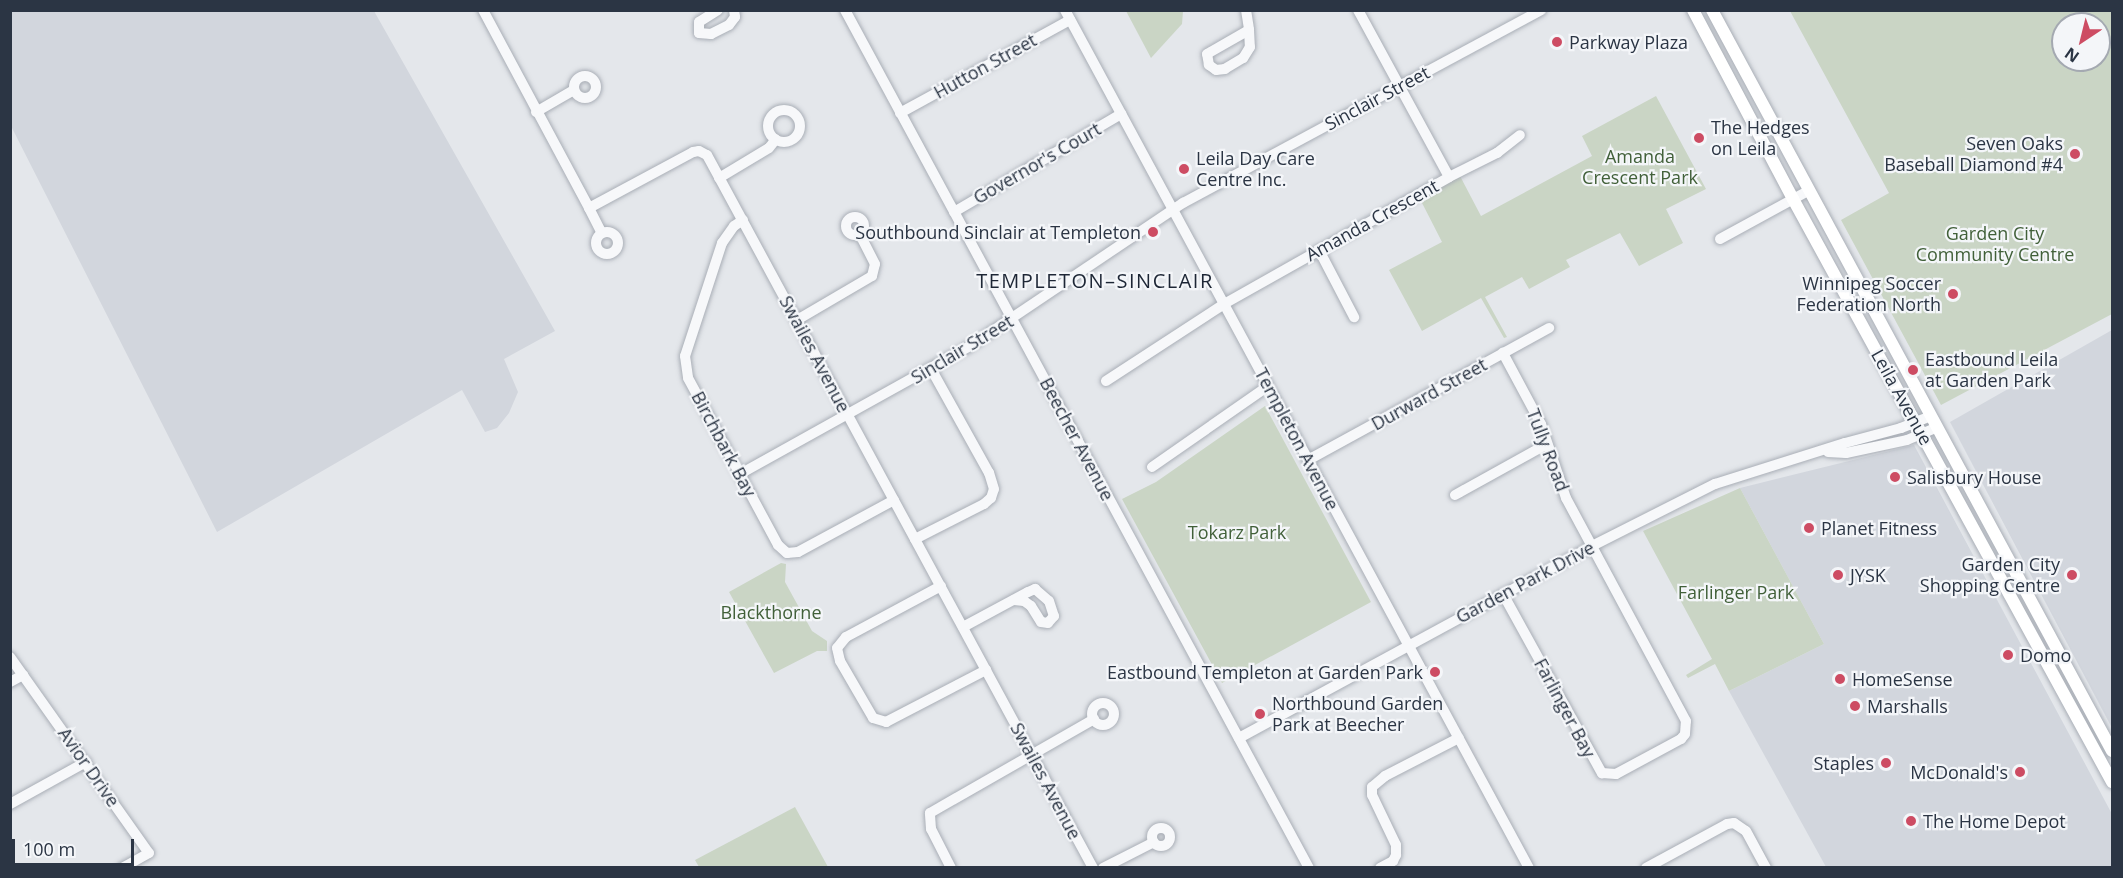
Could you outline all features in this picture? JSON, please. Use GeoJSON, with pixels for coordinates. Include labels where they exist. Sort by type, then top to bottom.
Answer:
{"type":"FeatureCollection","features":[{"type":"Feature","properties":{"kind":"main road","name":"Leila Avenue"},"geometry":{"type":"LineString","coordinates":[[1693,10],[1793,199],[2112,782]]}},
{"type":"Feature","properties":{"kind":"main road","name":"Leila Avenue"},"geometry":{"type":"LineString","coordinates":[[1712,10],[2112,751]]}},
{"type":"Feature","properties":{"kind":"street"},"geometry":{"type":"LineString","coordinates":[[483,10],[602,233]]}},
{"type":"Feature","properties":{"kind":"street"},"geometry":{"type":"LineString","coordinates":[[718,10],[699,22],[699,33],[704,36],[729,25],[735,17],[734,10]]}},
{"type":"Feature","properties":{"kind":"street","name":"Beecher Avenue"},"geometry":{"type":"LineString","coordinates":[[844,10],[1310,867]]}},
{"type":"Feature","properties":{"kind":"street"},"geometry":{"type":"LineString","coordinates":[[1246,10],[1249,30]]}},
{"type":"Feature","properties":{"kind":"street"},"geometry":{"type":"LineString","coordinates":[[1358,10],[1449,177]]}},
{"type":"Feature","properties":{"kind":"street","name":"Sinclair Street"},"geometry":{"type":"LineString","coordinates":[[740,474],[932,369],[1012,320],[1173,210],[1540,10]]}},
{"type":"Feature","properties":{"kind":"street","name":"Hutton Street"},"geometry":{"type":"LineString","coordinates":[[900,113],[1067,16]]}},
{"type":"Feature","properties":{"kind":"street","name":"Templeton Avenue"},"geometry":{"type":"LineString","coordinates":[[1067,16],[1529,867]]}},
{"type":"Feature","properties":{"kind":"street"},"geometry":{"type":"LineString","coordinates":[[536,112],[574,90]]}},
{"type":"Feature","properties":{"kind":"street","name":"Governor's Court"},"geometry":{"type":"LineString","coordinates":[[954,212],[1121,114]]}},
{"type":"Feature","properties":{"kind":"street","name":"Amanda Crescent"},"geometry":{"type":"LineString","coordinates":[[1106,381],[1224,304],[1449,177],[1497,153],[1520,135]]}},
{"type":"Feature","properties":{"kind":"street"},"geometry":{"type":"LineString","coordinates":[[719,177],[770,148],[776,139]]}},
{"type":"Feature","properties":{"kind":"street","name":"Swailes Avenue"},"geometry":{"type":"LineString","coordinates":[[589,208],[699,151],[707,155],[1093,867]]}},
{"type":"Feature","properties":{"kind":"street"},"geometry":{"type":"LineString","coordinates":[[1720,239],[1810,190]]}},
{"type":"Feature","properties":{"kind":"street","name":"Birchbark Bay"},"geometry":{"type":"LineString","coordinates":[[743,220],[734,226],[722,243],[685,356],[688,378],[778,545],[787,553],[798,552],[894,500]]}},
{"type":"Feature","properties":{"kind":"street"},"geometry":{"type":"LineString","coordinates":[[797,320],[872,276],[875,264],[860,234]]}},
{"type":"Feature","properties":{"kind":"street"},"geometry":{"type":"LineString","coordinates":[[1319,250],[1354,317]]}},
{"type":"Feature","properties":{"kind":"street","name":"Durward Street"},"geometry":{"type":"LineString","coordinates":[[1308,460],[1549,328]]}},
{"type":"Feature","properties":{"kind":"street","name":"Tully Road"},"geometry":{"type":"LineString","coordinates":[[1503,353],[1541,424],[1566,498],[1592,546]]}},
{"type":"Feature","properties":{"kind":"street"},"geometry":{"type":"LineString","coordinates":[[915,539],[984,504],[991,498],[994,489],[989,473],[932,369]]}},
{"type":"Feature","properties":{"kind":"street"},"geometry":{"type":"LineString","coordinates":[[1152,467],[1268,386]]}},
{"type":"Feature","properties":{"kind":"street","name":"Garden Park Drive"},"geometry":{"type":"LineString","coordinates":[[1239,738],[1592,546],[1715,484],[1821,452],[1846,453],[1934,421]]}},
{"type":"Feature","properties":{"kind":"street"},"geometry":{"type":"LineString","coordinates":[[1455,495],[1547,444]]}},
{"type":"Feature","properties":{"kind":"street","name":"Farlinger Bay"},"geometry":{"type":"LineString","coordinates":[[1503,594],[1602,773],[1616,774],[1681,739],[1687,728],[1686,721],[1592,546]]}},
{"type":"Feature","properties":{"kind":"street"},"geometry":{"type":"LineString","coordinates":[[941,586],[846,637],[837,648],[840,661],[873,718],[886,722],[986,670]]}},
{"type":"Feature","properties":{"kind":"street"},"geometry":{"type":"LineString","coordinates":[[963,627],[1014,600]]}},
{"type":"Feature","properties":{"kind":"street","name":"Avior Drive"},"geometry":{"type":"LineString","coordinates":[[10,657],[149,853],[122,867]]}},
{"type":"Feature","properties":{"kind":"street"},"geometry":{"type":"LineString","coordinates":[[10,682],[23,675]]}},
{"type":"Feature","properties":{"kind":"street"},"geometry":{"type":"LineString","coordinates":[[951,867],[930,829],[930,813],[1094,720]]}},
{"type":"Feature","properties":{"kind":"street"},"geometry":{"type":"LineString","coordinates":[[1380,867],[1393,861],[1396,855],[1396,845],[1371,795],[1372,787],[1385,776],[1459,738]]}},
{"type":"Feature","properties":{"kind":"street"},"geometry":{"type":"LineString","coordinates":[[10,804],[86,762]]}},
{"type":"Feature","properties":{"kind":"street"},"geometry":{"type":"LineString","coordinates":[[1652,866],[1726,824],[1734,823],[1746,831],[1766,867]]}},
{"type":"Feature","properties":{"kind":"street"},"geometry":{"type":"LineString","coordinates":[[1103,867],[1154,842]]}},
{"type":"Feature","properties":{"kind":"shaded area"},"geometry":{"type":"Polygon","coordinates":[[[11,10],[374,11],[555,331],[504,359],[518,392],[509,413],[497,428],[485,432],[462,390],[217,532],[11,126],[11,10]]]}},
{"type":"Feature","properties":{"kind":"shaded area","name":"Garden City Shopping Centre"},"geometry":{"type":"Polygon","coordinates":[[[2112,330],[2112,728],[1950,422],[2112,330]]]}},
{"type":"Feature","properties":{"kind":"shaded area"},"geometry":{"type":"Polygon","coordinates":[[[1914,445],[2112,814],[2112,867],[1826,867],[1729,691],[1824,644],[1740,488],[1914,445]]]}},
{"type":"Feature","properties":{"kind":"green space"},"geometry":{"type":"Polygon","coordinates":[[[1126,11],[1183,11],[1182,24],[1151,58],[1126,11]]]}},
{"type":"Feature","properties":{"kind":"green space","name":"Garden City Community Centre"},"geometry":{"type":"Polygon","coordinates":[[[1790,11],[2112,11],[2112,314],[1941,405],[1841,220],[1889,193],[1790,11]]]}},
{"type":"Feature","properties":{"kind":"green space","name":"Amanda Crescent Park"},"geometry":{"type":"Polygon","coordinates":[[[1656,96],[1706,189],[1666,209],[1683,243],[1639,266],[1620,233],[1566,260],[1570,267],[1529,289],[1522,277],[1485,297],[1507,337],[1504,338],[1481,298],[1422,331],[1389,270],[1442,242],[1420,199],[1460,176],[1481,216],[1592,156],[1582,136],[1656,96]]]}},
{"type":"Feature","properties":{"kind":"green space","name":"Tokarz Park"},"geometry":{"type":"Polygon","coordinates":[[[1265,406],[1371,602],[1222,683],[1122,499],[1156,482],[1265,406]]]}},
{"type":"Feature","properties":{"kind":"green space","name":"Farlinger Park"},"geometry":{"type":"Polygon","coordinates":[[[1740,488],[1824,644],[1729,691],[1715,664],[1688,678],[1686,675],[1712,659],[1643,531],[1740,488]]]}},
{"type":"Feature","properties":{"kind":"green space","name":"Blackthorne"},"geometry":{"type":"Polygon","coordinates":[[[781,563],[786,564],[785,582],[812,631],[827,641],[827,651],[817,651],[774,673],[729,592],[781,563]]]}},
{"type":"Feature","properties":{"kind":"green space"},"geometry":{"type":"Polygon","coordinates":[[[795,807],[828,867],[699,867],[695,860],[795,807]]]}},
{"type":"Feature","properties":{"kind":"place","name":"Parkway Plaza"},"geometry":{"type":"Point","coordinates":[1557,42]}},
{"type":"Feature","properties":{"kind":"place","name":"The Hedges on Leila"},"geometry":{"type":"Point","coordinates":[1699,138]}},
{"type":"Feature","properties":{"kind":"place","name":"Seven Oaks Baseball Diamond #4"},"geometry":{"type":"Point","coordinates":[2075,154]}},
{"type":"Feature","properties":{"kind":"place","name":"Leila Day Care Centre Inc."},"geometry":{"type":"Point","coordinates":[1184,169]}},
{"type":"Feature","properties":{"kind":"place","name":"Southbound Sinclair at Templeton"},"geometry":{"type":"Point","coordinates":[1153,232]}},
{"type":"Feature","properties":{"kind":"place","name":"Winnipeg Soccer Federation North"},"geometry":{"type":"Point","coordinates":[1953,294]}},
{"type":"Feature","properties":{"kind":"place","name":"Eastbound Leila at Garden Park"},"geometry":{"type":"Point","coordinates":[1913,370]}},
{"type":"Feature","properties":{"kind":"place","name":"Salisbury House"},"geometry":{"type":"Point","coordinates":[1895,477]}},
{"type":"Feature","properties":{"kind":"place","name":"Planet Fitness"},"geometry":{"type":"Point","coordinates":[1809,528]}},
{"type":"Feature","properties":{"kind":"place","name":"JYSK"},"geometry":{"type":"Point","coordinates":[1838,575]}},
{"type":"Feature","properties":{"kind":"place","name":"Garden City Shopping Centre"},"geometry":{"type":"Point","coordinates":[2072,575]}},
{"type":"Feature","properties":{"kind":"place","name":"Domo"},"geometry":{"type":"Point","coordinates":[2008,655]}},
{"type":"Feature","properties":{"kind":"place","name":"Eastbound Templeton at Garden Park"},"geometry":{"type":"Point","coordinates":[1435,672]}},
{"type":"Feature","properties":{"kind":"place","name":"HomeSense"},"geometry":{"type":"Point","coordinates":[1840,679]}},
{"type":"Feature","properties":{"kind":"place","name":"Marshalls"},"geometry":{"type":"Point","coordinates":[1855,706]}},
{"type":"Feature","properties":{"kind":"place","name":"Northbound Garden Park at Beecher"},"geometry":{"type":"Point","coordinates":[1260,714]}},
{"type":"Feature","properties":{"kind":"place","name":"Staples"},"geometry":{"type":"Point","coordinates":[1886,763]}},
{"type":"Feature","properties":{"kind":"place","name":"McDonald's"},"geometry":{"type":"Point","coordinates":[2020,772]}},
{"type":"Feature","properties":{"kind":"place","name":"The Home Depot"},"geometry":{"type":"Point","coordinates":[1911,821]}},
{"type":"Feature","properties":{"kind":"district","name":"TEMPLETON–SINCLAIR"},"geometry":{"type":"Point","coordinates":[1095,280]}}]}
